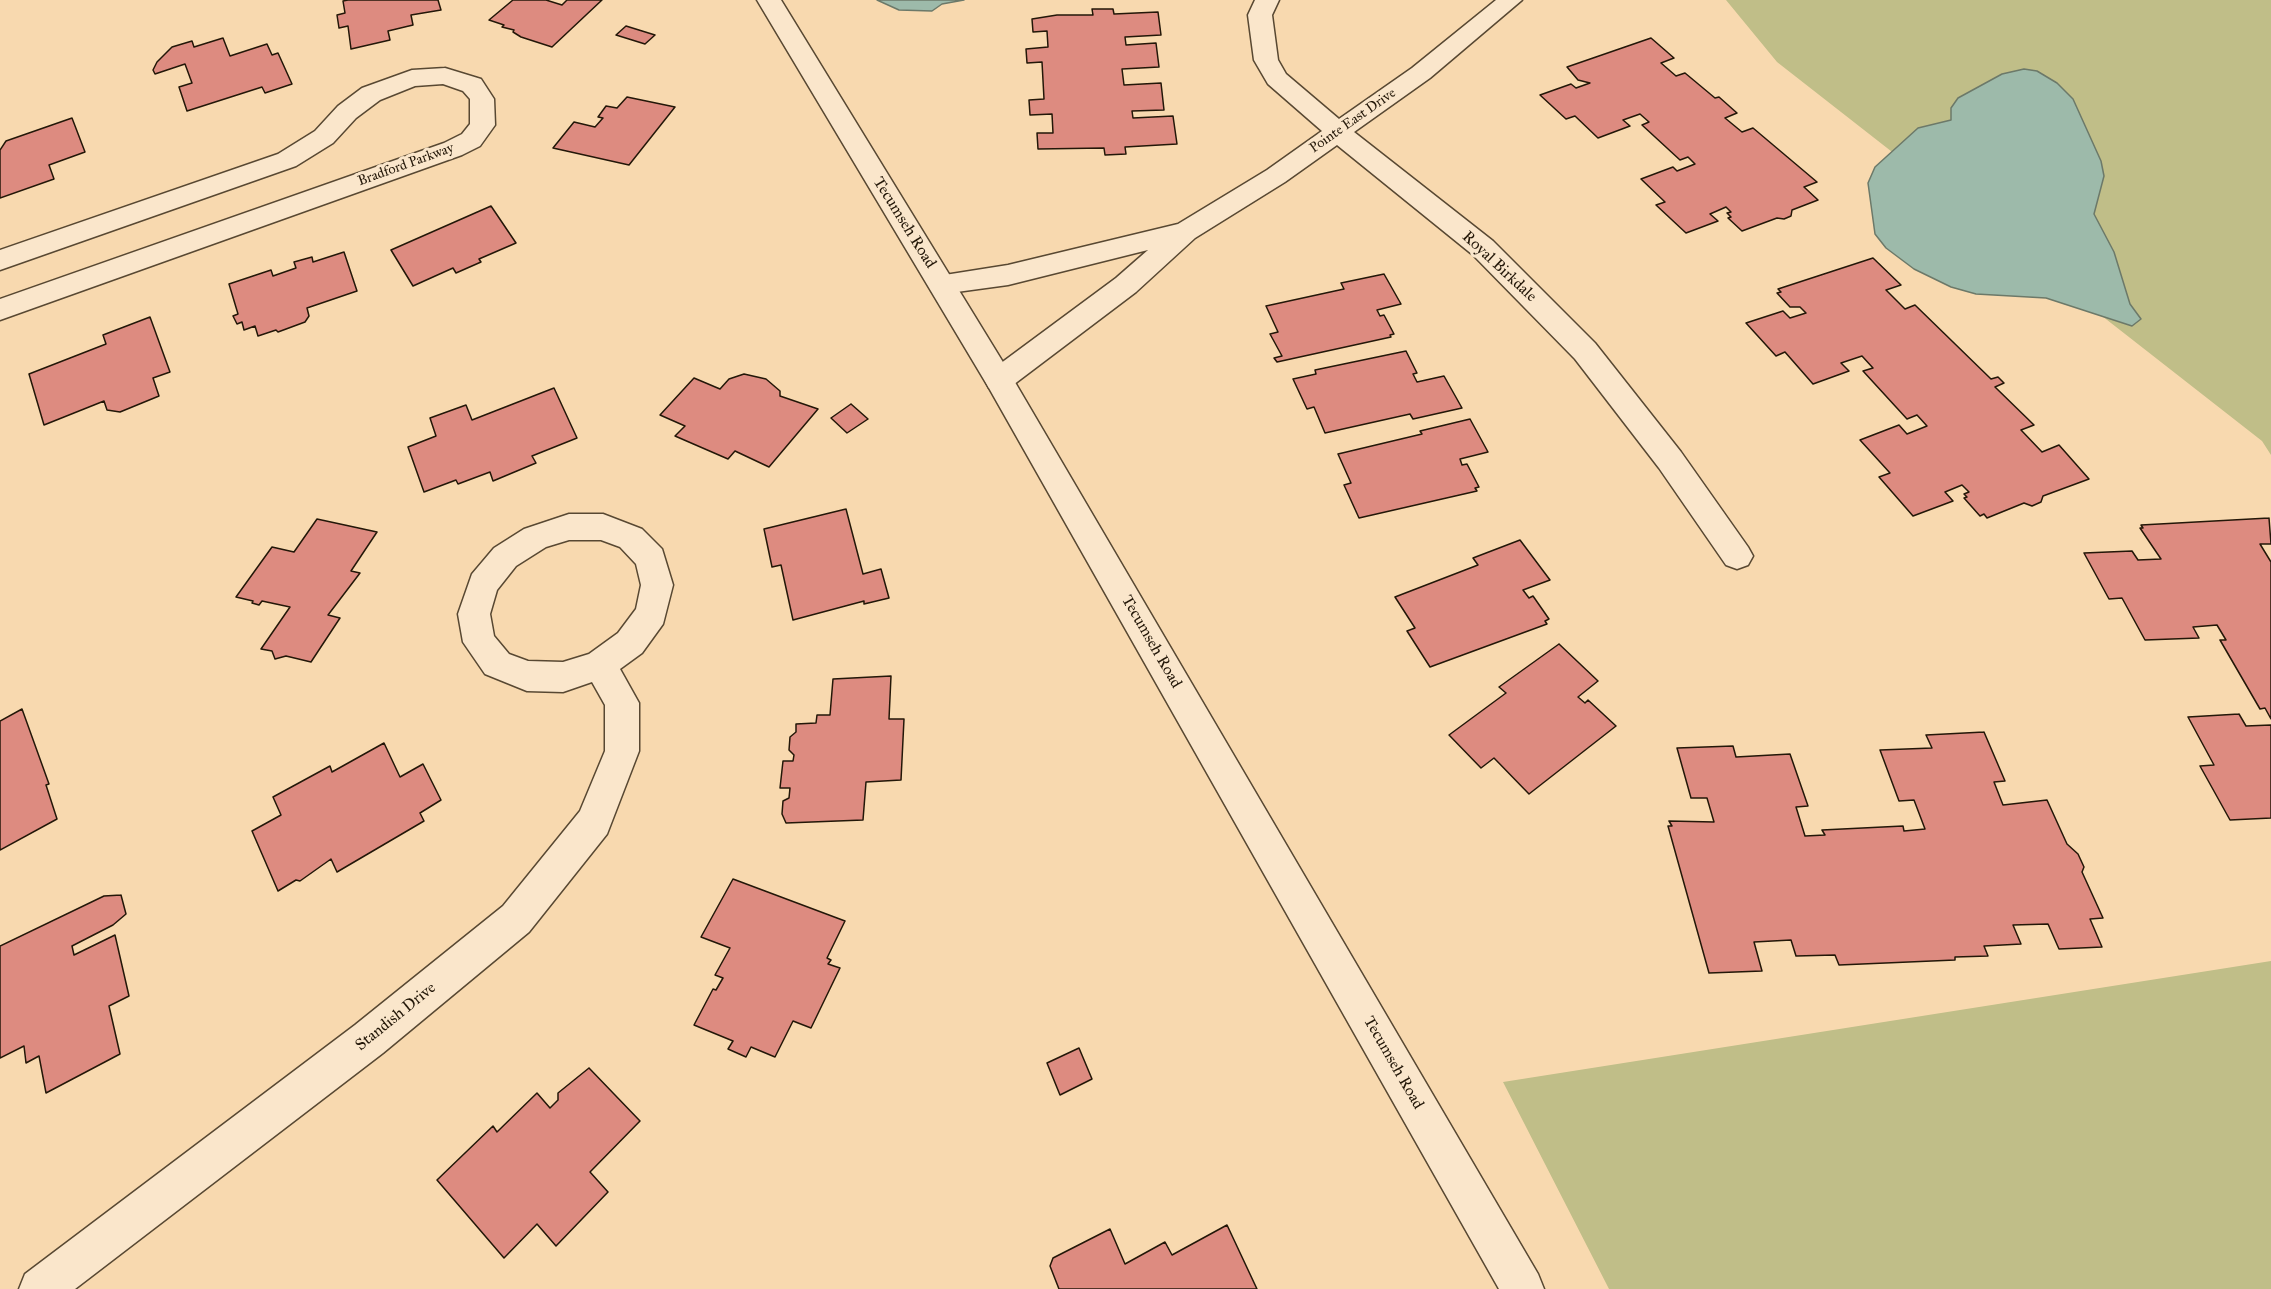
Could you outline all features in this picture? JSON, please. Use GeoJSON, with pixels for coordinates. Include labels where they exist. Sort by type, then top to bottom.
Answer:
{"type":"FeatureCollection","features":[{"type":"Feature","properties":{"kind":"street","name":"Tecumseh Road"},"geometry":{"type":"LineString","coordinates":[[770,0],[999,380],[1524,1289]]}},
{"type":"Feature","properties":{"kind":"street","name":"Royal Birkdale"},"geometry":{"type":"LineString","coordinates":[[1267,0],[1260,15],[1266,60],[1277,79],[1338,132],[1484,248],[1585,351],[1670,460],[1737,556]]}},
{"type":"Feature","properties":{"kind":"street","name":"Pointe East Drive"},"geometry":{"type":"LineString","coordinates":[[999,380],[1126,285],[1186,231],[1276,176],[1421,73],[1510,0]]}},
{"type":"Feature","properties":{"kind":"street","name":"Bradford Parkway"},"geometry":{"type":"LineString","coordinates":[[0,261],[287,160],[324,137],[347,112],[371,94],[412,78],[445,76],[472,85],[482,99],[482,125],[471,140],[453,149],[52,289],[0,310]]}},
{"type":"Feature","properties":{"kind":"street","name":"Pointe East Drive"},"geometry":{"type":"LineString","coordinates":[[942,284],[1008,275],[1186,231]]}},
{"type":"Feature","properties":{"kind":"street"},"geometry":{"type":"LineString","coordinates":[[569,527],[603,527],[631,538],[651,558],[657,585],[651,614],[630,643],[600,665],[563,676],[527,676],[497,664],[478,642],[474,614],[483,584],[505,557],[535,537],[569,527]]}},
{"type":"Feature","properties":{"kind":"street","name":"Standish Drive"},"geometry":{"type":"LineString","coordinates":[[40,1289],[369,1039],[516,919],[594,822],[622,751],[622,703],[600,665]]}},
{"type":"Feature","properties":{"kind":"shaded area"},"geometry":{"type":"Polygon","coordinates":[[[877,0],[964,0],[942,4],[932,11],[899,10],[877,0]]]}},
{"type":"Feature","properties":{"kind":"shaded area"},"geometry":{"type":"Polygon","coordinates":[[[1726,0],[2271,0],[2271,455],[2262,441],[1777,62],[1726,0]]]}},
{"type":"Feature","properties":{"kind":"shaded area"},"geometry":{"type":"Polygon","coordinates":[[[2024,69],[2037,71],[2057,83],[2073,99],[2101,161],[2104,176],[2094,214],[2114,252],[2130,304],[2141,319],[2132,326],[2046,298],[1976,294],[1951,287],[1914,269],[1886,248],[1875,234],[1868,183],[1875,167],[1918,128],[1951,120],[1951,108],[1958,98],[2002,74],[2024,69]]]}},
{"type":"Feature","properties":{"kind":"shaded area"},"geometry":{"type":"Polygon","coordinates":[[[2271,961],[2271,1289],[1609,1289],[1503,1082],[2271,961]]]}},
{"type":"Feature","properties":{"kind":"building"},"geometry":{"type":"Polygon","coordinates":[[[438,0],[441,10],[411,15],[413,25],[388,31],[390,40],[351,49],[348,26],[339,28],[337,15],[345,13],[343,1],[438,0]]]}},
{"type":"Feature","properties":{"kind":"building"},"geometry":{"type":"Polygon","coordinates":[[[513,0],[546,0],[562,5],[567,0],[602,0],[552,47],[521,37],[513,32],[514,30],[489,20],[513,0]]]}},
{"type":"Feature","properties":{"kind":"building"},"geometry":{"type":"Polygon","coordinates":[[[1092,9],[1113,9],[1114,14],[1158,12],[1161,35],[1125,37],[1126,45],[1156,43],[1159,67],[1122,69],[1124,85],[1161,83],[1164,110],[1132,111],[1133,118],[1173,116],[1177,144],[1125,147],[1126,154],[1105,155],[1104,148],[1038,149],[1037,133],[1053,133],[1052,114],[1030,115],[1029,100],[1044,99],[1042,62],[1027,63],[1026,49],[1048,47],[1047,31],[1033,32],[1032,19],[1057,15],[1093,15],[1092,9]]]}},
{"type":"Feature","properties":{"kind":"building"},"geometry":{"type":"Polygon","coordinates":[[[626,26],[655,35],[645,44],[616,35],[626,26]]]}},
{"type":"Feature","properties":{"kind":"building"},"geometry":{"type":"Polygon","coordinates":[[[223,38],[230,56],[267,44],[272,55],[278,53],[292,84],[265,93],[262,87],[187,111],[179,87],[192,83],[185,64],[155,74],[153,70],[157,62],[172,47],[192,41],[194,47],[223,38]]]}},
{"type":"Feature","properties":{"kind":"building"},"geometry":{"type":"Polygon","coordinates":[[[1651,38],[1674,58],[1661,63],[1676,76],[1685,73],[1715,98],[1719,97],[1737,113],[1725,118],[1742,132],[1753,128],[1817,182],[1804,187],[1818,200],[1792,210],[1791,216],[1784,219],[1777,218],[1742,231],[1728,218],[1731,217],[1727,213],[1731,212],[1726,207],[1710,214],[1718,221],[1686,233],[1656,205],[1665,202],[1641,179],[1673,167],[1677,171],[1695,164],[1688,157],[1680,160],[1642,125],[1649,122],[1640,114],[1623,120],[1630,126],[1598,138],[1575,116],[1566,119],[1540,95],[1571,84],[1576,88],[1590,83],[1578,80],[1567,67],[1651,38]]]}},
{"type":"Feature","properties":{"kind":"building"},"geometry":{"type":"Polygon","coordinates":[[[627,97],[675,107],[629,165],[553,148],[574,122],[595,127],[603,118],[598,117],[606,106],[617,108],[627,97]]]}},
{"type":"Feature","properties":{"kind":"building"},"geometry":{"type":"Polygon","coordinates":[[[72,118],[85,152],[49,165],[54,179],[0,198],[0,150],[6,141],[72,118]]]}},
{"type":"Feature","properties":{"kind":"building"},"geometry":{"type":"Polygon","coordinates":[[[491,206],[516,243],[479,259],[481,262],[456,273],[453,268],[413,286],[391,250],[491,206]]]}},
{"type":"Feature","properties":{"kind":"building"},"geometry":{"type":"Polygon","coordinates":[[[344,252],[357,291],[307,308],[309,316],[305,322],[278,332],[276,330],[258,336],[255,326],[244,330],[242,322],[237,324],[233,316],[238,314],[229,284],[271,270],[273,276],[296,268],[294,262],[312,257],[313,262],[344,252]]]}},
{"type":"Feature","properties":{"kind":"building"},"geometry":{"type":"Polygon","coordinates":[[[1873,258],[1901,285],[1886,290],[1905,309],[1915,305],[1991,379],[1998,377],[2004,383],[1995,387],[2034,425],[2021,430],[2042,452],[2059,445],[2089,479],[2043,496],[2041,502],[2032,506],[2024,503],[1987,518],[1984,514],[1980,516],[1964,498],[1967,497],[1964,494],[1969,492],[1962,485],[1945,492],[1953,501],[1913,516],[1879,477],[1890,473],[1860,440],[1899,425],[1907,434],[1927,426],[1917,415],[1907,419],[1863,371],[1873,368],[1862,356],[1841,363],[1849,371],[1813,384],[1785,352],[1776,356],[1746,323],[1783,311],[1790,318],[1806,313],[1800,307],[1790,307],[1777,293],[1781,292],[1778,289],[1873,258]]]}},
{"type":"Feature","properties":{"kind":"building"},"geometry":{"type":"Polygon","coordinates":[[[1384,274],[1401,304],[1377,310],[1380,316],[1384,315],[1394,334],[1390,335],[1391,337],[1277,362],[1274,358],[1282,356],[1270,334],[1278,332],[1266,306],[1344,289],[1341,283],[1384,274]]]}},
{"type":"Feature","properties":{"kind":"building"},"geometry":{"type":"Polygon","coordinates":[[[150,317],[170,372],[153,378],[159,396],[120,412],[107,410],[104,401],[44,425],[29,374],[106,344],[103,335],[150,317]]]}},
{"type":"Feature","properties":{"kind":"building"},"geometry":{"type":"Polygon","coordinates":[[[1406,351],[1417,373],[1413,374],[1417,382],[1444,376],[1462,408],[1413,419],[1410,414],[1325,433],[1314,407],[1307,409],[1293,379],[1316,374],[1315,370],[1406,351]]]}},
{"type":"Feature","properties":{"kind":"building"},"geometry":{"type":"Polygon","coordinates":[[[744,374],[766,379],[780,391],[780,396],[818,409],[769,467],[735,451],[728,459],[675,436],[685,426],[660,415],[694,378],[720,389],[729,379],[744,374]]]}},
{"type":"Feature","properties":{"kind":"building"},"geometry":{"type":"Polygon","coordinates":[[[554,388],[577,438],[532,456],[536,463],[493,481],[490,472],[458,484],[456,480],[424,492],[408,447],[436,436],[430,418],[466,405],[472,420],[554,388]]]}},
{"type":"Feature","properties":{"kind":"building"},"geometry":{"type":"Polygon","coordinates":[[[851,404],[868,419],[847,433],[831,418],[851,404]]]}},
{"type":"Feature","properties":{"kind":"building"},"geometry":{"type":"Polygon","coordinates":[[[1470,419],[1488,452],[1460,459],[1462,465],[1467,464],[1479,487],[1475,488],[1477,491],[1359,518],[1344,485],[1351,483],[1338,454],[1422,434],[1420,431],[1470,419]]]}},
{"type":"Feature","properties":{"kind":"building"},"geometry":{"type":"Polygon","coordinates":[[[846,509],[863,574],[881,569],[889,598],[864,604],[864,601],[793,620],[781,565],[772,567],[764,529],[846,509]]]}},
{"type":"Feature","properties":{"kind":"building"},"geometry":{"type":"Polygon","coordinates":[[[2269,518],[2271,544],[2260,544],[2271,562],[2271,719],[2265,708],[2260,709],[2220,640],[2226,640],[2217,625],[2193,627],[2199,638],[2145,640],[2122,598],[2109,599],[2084,553],[2132,551],[2138,560],[2161,559],[2140,528],[2143,528],[2141,525],[2269,518]]]}},
{"type":"Feature","properties":{"kind":"building"},"geometry":{"type":"Polygon","coordinates":[[[317,519],[377,532],[351,571],[360,573],[328,615],[340,618],[311,662],[286,656],[275,659],[272,651],[261,649],[290,607],[262,601],[259,605],[252,603],[253,601],[236,597],[272,547],[294,552],[317,519]]]}},
{"type":"Feature","properties":{"kind":"building"},"geometry":{"type":"Polygon","coordinates":[[[1520,540],[1550,580],[1523,590],[1529,598],[1533,596],[1549,619],[1545,621],[1547,624],[1430,667],[1407,631],[1415,628],[1395,597],[1478,565],[1473,558],[1520,540]]]}},
{"type":"Feature","properties":{"kind":"building"},"geometry":{"type":"Polygon","coordinates":[[[1559,644],[1598,681],[1578,697],[1585,703],[1588,700],[1616,726],[1529,794],[1494,758],[1481,768],[1449,735],[1506,693],[1499,687],[1559,644]]]}},
{"type":"Feature","properties":{"kind":"building"},"geometry":{"type":"Polygon","coordinates":[[[891,676],[889,719],[904,719],[901,780],[866,782],[863,820],[786,823],[782,814],[783,801],[789,798],[790,788],[780,788],[783,761],[793,761],[794,755],[789,750],[790,737],[796,732],[796,724],[816,723],[817,715],[830,715],[833,679],[891,676]]]}},
{"type":"Feature","properties":{"kind":"building"},"geometry":{"type":"Polygon","coordinates":[[[22,709],[49,784],[46,785],[57,819],[0,850],[0,721],[22,709]]]}},
{"type":"Feature","properties":{"kind":"building"},"geometry":{"type":"Polygon","coordinates":[[[2239,714],[2246,726],[2271,725],[2271,818],[2230,820],[2200,766],[2214,765],[2188,717],[2239,714]]]}},
{"type":"Feature","properties":{"kind":"building"},"geometry":{"type":"Polygon","coordinates":[[[1984,732],[2005,781],[1994,782],[2003,805],[2047,800],[2067,844],[2078,854],[2084,867],[2082,872],[2103,918],[2090,919],[2102,947],[2059,949],[2048,924],[2013,925],[2021,944],[1984,946],[1988,956],[1955,957],[1955,960],[1839,965],[1835,955],[1796,956],[1791,940],[1754,942],[1762,971],[1709,973],[1668,826],[1672,826],[1669,821],[1714,822],[1707,798],[1691,798],[1677,748],[1733,746],[1736,757],[1790,754],[1808,806],[1796,807],[1805,836],[1825,835],[1822,830],[1903,826],[1904,831],[1925,829],[1914,800],[1899,801],[1880,750],[1932,748],[1926,735],[1984,732]]]}},
{"type":"Feature","properties":{"kind":"building"},"geometry":{"type":"Polygon","coordinates":[[[384,743],[400,777],[423,764],[441,800],[420,813],[424,821],[337,872],[331,859],[300,881],[296,880],[278,891],[252,831],[281,815],[273,797],[330,766],[332,772],[384,743]]]}},
{"type":"Feature","properties":{"kind":"building"},"geometry":{"type":"Polygon","coordinates":[[[733,879],[845,921],[827,958],[831,960],[828,964],[840,968],[811,1028],[793,1021],[775,1057],[751,1047],[746,1057],[728,1049],[733,1041],[694,1025],[713,989],[716,990],[723,978],[715,975],[730,948],[701,937],[733,879]]]}},
{"type":"Feature","properties":{"kind":"building"},"geometry":{"type":"Polygon","coordinates":[[[121,895],[126,914],[113,925],[72,946],[74,955],[115,935],[129,996],[109,1006],[120,1054],[46,1093],[39,1056],[26,1063],[24,1046],[0,1058],[0,946],[104,896],[121,895]]]}},
{"type":"Feature","properties":{"kind":"building"},"geometry":{"type":"Polygon","coordinates":[[[1079,1048],[1092,1079],[1060,1095],[1047,1063],[1079,1048]]]}},
{"type":"Feature","properties":{"kind":"building"},"geometry":{"type":"Polygon","coordinates":[[[589,1068],[640,1121],[590,1172],[608,1192],[556,1246],[537,1224],[504,1258],[437,1180],[493,1126],[497,1132],[537,1093],[550,1108],[558,1100],[558,1093],[589,1068]]]}},
{"type":"Feature","properties":{"kind":"building"},"geometry":{"type":"Polygon","coordinates":[[[1227,1225],[1257,1289],[1059,1289],[1050,1266],[1053,1258],[1110,1229],[1125,1264],[1165,1242],[1172,1255],[1227,1225]]]}}]}
